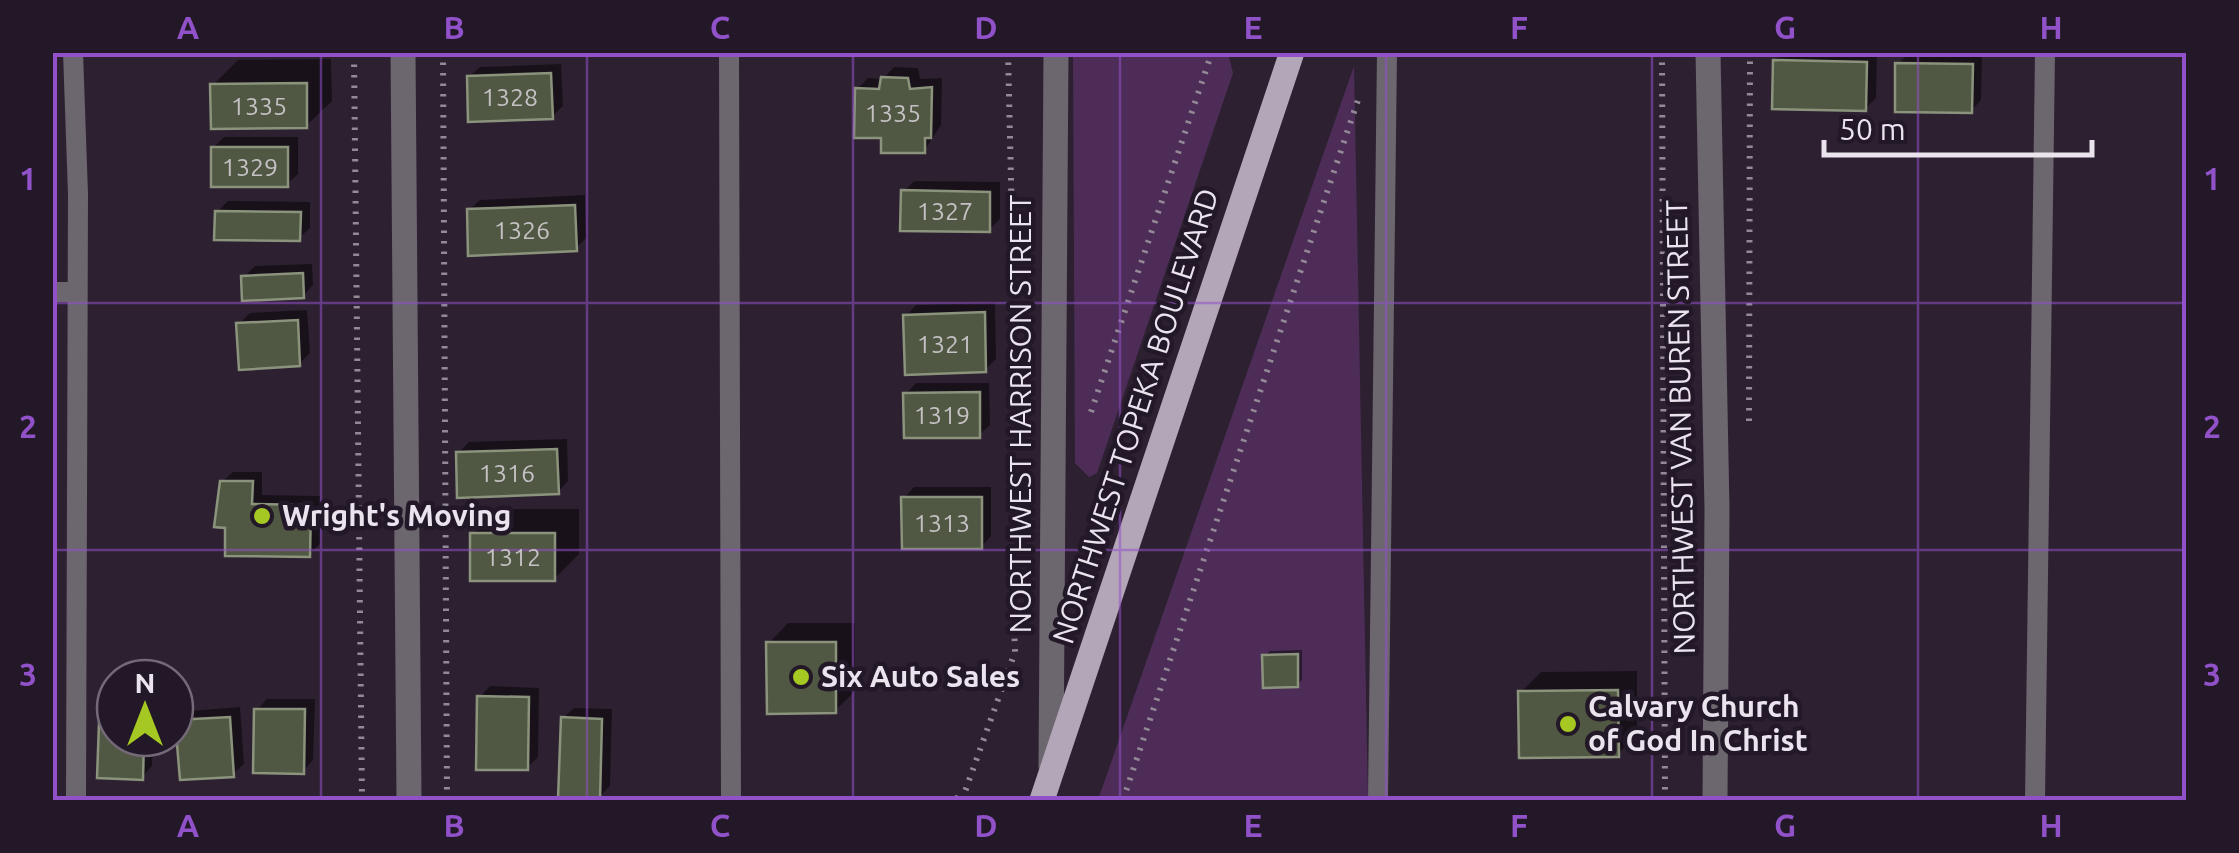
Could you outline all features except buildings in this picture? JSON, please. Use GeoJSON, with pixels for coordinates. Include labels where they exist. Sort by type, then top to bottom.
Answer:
{"type":"FeatureCollection","features":[{"type":"Feature","properties":{"kind":"main road","name":"NORTHWEST TOPEKA BOULEVARD"},"geometry":{"type":"LineString","coordinates":[[1047,788],[1292,52]]}},
{"type":"Feature","properties":{"kind":"street"},"geometry":{"type":"LineString","coordinates":[[403,52],[409,800]]}},
{"type":"Feature","properties":{"kind":"street","name":"NORTHWEST HARRISON STREET"},"geometry":{"type":"LineString","coordinates":[[1047,788],[1056,52]]}},
{"type":"Feature","properties":{"kind":"street","name":"NORTHWEST VAN BUREN STREET"},"geometry":{"type":"LineString","coordinates":[[1708,52],[1717,509],[1715,800]]}},
{"type":"Feature","properties":{"kind":"lane"},"geometry":{"type":"LineString","coordinates":[[729,52],[730,800]]}},
{"type":"Feature","properties":{"kind":"lane"},"geometry":{"type":"LineString","coordinates":[[1378,800],[1387,52]]}},
{"type":"Feature","properties":{"kind":"lane"},"geometry":{"type":"LineString","coordinates":[[2034,800],[2045,52]]}},
{"type":"Feature","properties":{"kind":"lane"},"geometry":{"type":"LineString","coordinates":[[73,53],[76,800]]}},
{"type":"Feature","properties":{"kind":"lane"},"geometry":{"type":"LineString","coordinates":[[52,292],[76,292]]}},
{"type":"Feature","properties":{"kind":"path"},"geometry":{"type":"LineString","coordinates":[[443,52],[447,800]]}},
{"type":"Feature","properties":{"kind":"path"},"geometry":{"type":"LineString","coordinates":[[1008,52],[1012,265]]}},
{"type":"Feature","properties":{"kind":"path"},"geometry":{"type":"LineString","coordinates":[[1091,412],[1212,52]]}},
{"type":"Feature","properties":{"kind":"path"},"geometry":{"type":"LineString","coordinates":[[1662,52],[1665,800]]}},
{"type":"Feature","properties":{"kind":"path"},"geometry":{"type":"LineString","coordinates":[[73,53],[354,54],[362,800]]}},
{"type":"Feature","properties":{"kind":"path"},"geometry":{"type":"LineString","coordinates":[[1123,800],[1359,96]]}},
{"type":"Feature","properties":{"kind":"path"},"geometry":{"type":"LineString","coordinates":[[945,800],[963,799],[1015,652],[1012,565]]}},
{"type":"Feature","properties":{"kind":"shaded area"},"geometry":{"type":"Polygon","coordinates":[[[1073,53],[1228,53],[1233,73],[1097,473],[1089,477],[1075,463],[1073,53]]]}},
{"type":"Feature","properties":{"kind":"shaded area"},"geometry":{"type":"Polygon","coordinates":[[[1354,66],[1368,800],[1098,800],[1354,66]]]}},
{"type":"Feature","properties":{"kind":"place","name":"Wright's Moving"},"geometry":{"type":"Point","coordinates":[262,516]}},
{"type":"Feature","properties":{"kind":"place","name":"Six Auto Sales"},"geometry":{"type":"Point","coordinates":[801,677]}},
{"type":"Feature","properties":{"kind":"place","name":"Calvary Church of God In Christ"},"geometry":{"type":"Point","coordinates":[1568,724]}}]}
